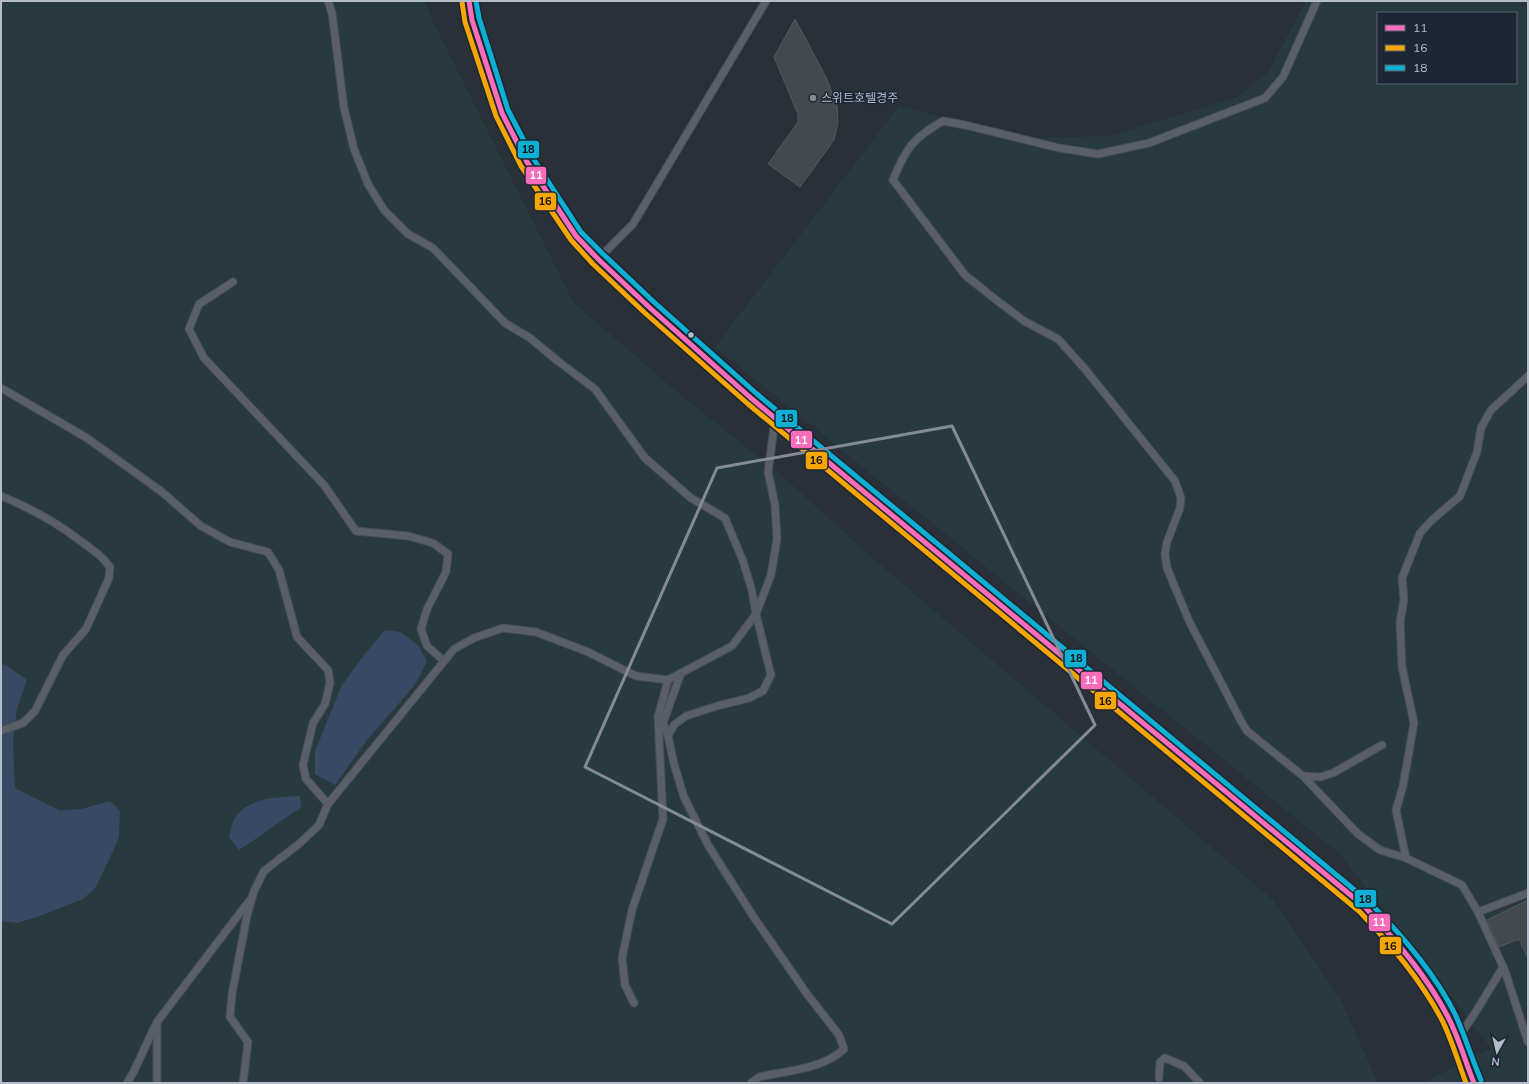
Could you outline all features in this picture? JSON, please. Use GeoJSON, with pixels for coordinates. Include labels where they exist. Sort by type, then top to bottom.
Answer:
{"type":"FeatureCollection","features":[{"type":"Feature","properties":{"kind":"street"},"geometry":{"type":"LineString","coordinates":[[469,1],[472,20],[502,113],[527,162],[576,236],[650,308],[775,418],[1365,907],[1390,934],[1432,990],[1448,1018],[1474,1083]]}},
{"type":"Feature","properties":{"kind":"lane"},"geometry":{"type":"LineString","coordinates":[[328,1],[332,13],[344,108],[354,149],[368,184],[384,210],[408,234],[434,248],[505,323],[530,338],[595,389],[646,458],[691,498],[725,518],[743,561],[752,591],[771,675],[763,691],[749,698],[686,716],[674,725],[668,736]]}},
{"type":"Feature","properties":{"kind":"lane"},"geometry":{"type":"LineString","coordinates":[[598,259],[633,224],[766,1]]}},
{"type":"Feature","properties":{"kind":"lane"},"geometry":{"type":"LineString","coordinates":[[1316,1],[1283,77],[1265,98],[1148,143],[1098,154],[1059,148],[965,125],[943,122],[918,137],[902,156],[893,180],[966,275],[1024,320],[1058,339],[1086,369],[1175,481],[1181,498],[1180,508],[1167,542],[1165,554],[1167,568],[1189,621],[1247,731],[1303,776],[1358,834],[1380,850],[1406,858],[1462,885],[1478,912],[1503,967],[1528,1042]]}},
{"type":"Feature","properties":{"kind":"lane"},"geometry":{"type":"LineString","coordinates":[[233,282],[199,304],[189,329],[204,358],[324,485],[356,531],[408,536],[433,543],[448,554],[446,572],[427,609],[421,629],[427,646],[444,662]]}},
{"type":"Feature","properties":{"kind":"lane"},"geometry":{"type":"LineString","coordinates":[[1406,858],[1396,810],[1403,786],[1414,723],[1402,667],[1400,622],[1404,600],[1402,578],[1420,533],[1432,520],[1460,496],[1477,452],[1481,428],[1491,410],[1528,376]]}},
{"type":"Feature","properties":{"kind":"lane"},"geometry":{"type":"LineString","coordinates":[[1,388],[88,438],[162,492],[201,526],[230,542],[268,552],[279,570],[297,637],[328,670],[330,684],[325,704],[313,723],[303,765],[306,779],[328,804]]}},
{"type":"Feature","properties":{"kind":"lane"},"geometry":{"type":"LineString","coordinates":[[243,1083],[248,1042],[230,1017],[232,994],[252,898],[264,871],[300,843],[319,825],[328,804],[454,649],[474,638],[504,628],[536,632],[588,652],[636,676],[668,680],[732,646],[756,614],[771,575],[777,539],[775,505],[768,472],[775,418]]}},
{"type":"Feature","properties":{"kind":"lane"},"geometry":{"type":"LineString","coordinates":[[1,496],[27,506],[61,525],[103,557],[110,567],[109,578],[86,629],[63,655],[35,711],[23,723],[1,731]]}},
{"type":"Feature","properties":{"kind":"lane"},"geometry":{"type":"LineString","coordinates":[[681,673],[663,723],[668,736],[674,764],[684,797],[708,845],[748,909],[807,994],[839,1035],[844,1049],[836,1056],[819,1064],[759,1078],[751,1083]]}},
{"type":"Feature","properties":{"kind":"lane"},"geometry":{"type":"LineString","coordinates":[[634,1003],[625,985],[622,958],[632,910],[663,819],[658,717],[668,680]]}},
{"type":"Feature","properties":{"kind":"lane"},"geometry":{"type":"LineString","coordinates":[[1303,776],[1320,777],[1333,773],[1382,745]]}},
{"type":"Feature","properties":{"kind":"lane"},"geometry":{"type":"LineString","coordinates":[[1478,912],[1528,893]]}},
{"type":"Feature","properties":{"kind":"lane"},"geometry":{"type":"LineString","coordinates":[[127,1083],[157,1022],[252,898]]}},
{"type":"Feature","properties":{"kind":"lane"},"geometry":{"type":"LineString","coordinates":[[1457,1040],[1503,967]]}},
{"type":"Feature","properties":{"kind":"lane"},"geometry":{"type":"LineString","coordinates":[[157,1022],[157,1083]]}},
{"type":"Feature","properties":{"kind":"lane"},"geometry":{"type":"LineString","coordinates":[[1159,1078],[1160,1062],[1165,1058],[1184,1066],[1200,1083]]}},
{"type":"Feature","properties":{"kind":"highlighted area"},"geometry":{"type":"Polygon","coordinates":[[[952,426],[1095,725],[892,924],[585,767],[717,468],[952,426]]]}},
{"type":"Feature","properties":{"kind":"green space"},"geometry":{"type":"Polygon","coordinates":[[[1,1],[425,1],[434,24],[573,302],[684,398],[778,472],[869,555],[1272,899],[1340,998],[1378,1083],[1,1083],[1,1]]]}},
{"type":"Feature","properties":{"kind":"green space"},"geometry":{"type":"Polygon","coordinates":[[[1306,1],[1528,1],[1528,1083],[1423,1083],[1491,1048],[1340,854],[715,347],[899,106],[1024,138],[1110,136],[1237,97],[1269,71],[1306,1]]]}},
{"type":"Feature","properties":{"kind":"water"},"geometry":{"type":"Polygon","coordinates":[[[385,630],[401,632],[419,646],[427,662],[414,686],[367,740],[335,785],[315,774],[315,751],[342,685],[385,630]]]}},
{"type":"Feature","properties":{"kind":"water"},"geometry":{"type":"Polygon","coordinates":[[[1,664],[6,665],[27,680],[17,708],[13,743],[15,788],[59,810],[81,809],[110,801],[120,811],[119,837],[96,887],[83,899],[17,923],[1,921],[1,664]]]}},
{"type":"Feature","properties":{"kind":"water"},"geometry":{"type":"Polygon","coordinates":[[[300,796],[301,808],[239,850],[229,837],[236,816],[249,805],[265,799],[300,796]]]}},
{"type":"Feature","properties":{"kind":"building","name":"스위트호텔경주"},"geometry":{"type":"Polygon","coordinates":[[[795,19],[826,77],[837,106],[838,123],[834,140],[800,187],[768,164],[798,122],[798,114],[774,57],[795,19]]]}},
{"type":"Feature","properties":{"kind":"building"},"geometry":{"type":"Polygon","coordinates":[[[1528,900],[1528,958],[1519,939],[1499,947],[1487,920],[1528,900]]]}},
{"type":"Feature","properties":{"kind":"transit line","name":"11"},"geometry":{"type":"LineString","coordinates":[[469,1],[472,20],[502,113],[527,162],[576,236],[650,308],[752,399],[1365,907],[1410,959],[1431,987],[1448,1017],[1474,1083]]}},
{"type":"Feature","properties":{"kind":"transit line","name":"18"},"geometry":{"type":"LineString","coordinates":[[476,1],[479,18],[508,110],[533,158],[581,232],[655,303],[757,394],[1369,902],[1405,941],[1447,998],[1455,1014],[1481,1080]]}},
{"type":"Feature","properties":{"kind":"transit line","name":"16"},"geometry":{"type":"LineString","coordinates":[[462,2],[465,22],[496,116],[521,166],[571,240],[593,264],[645,313],[748,404],[1360,912],[1405,963],[1434,1005],[1449,1035],[1466,1083]]}},
{"type":"Feature","properties":{"kind":"place","name":"스위트호텔경주"},"geometry":{"type":"Point","coordinates":[813,98]}}]}
